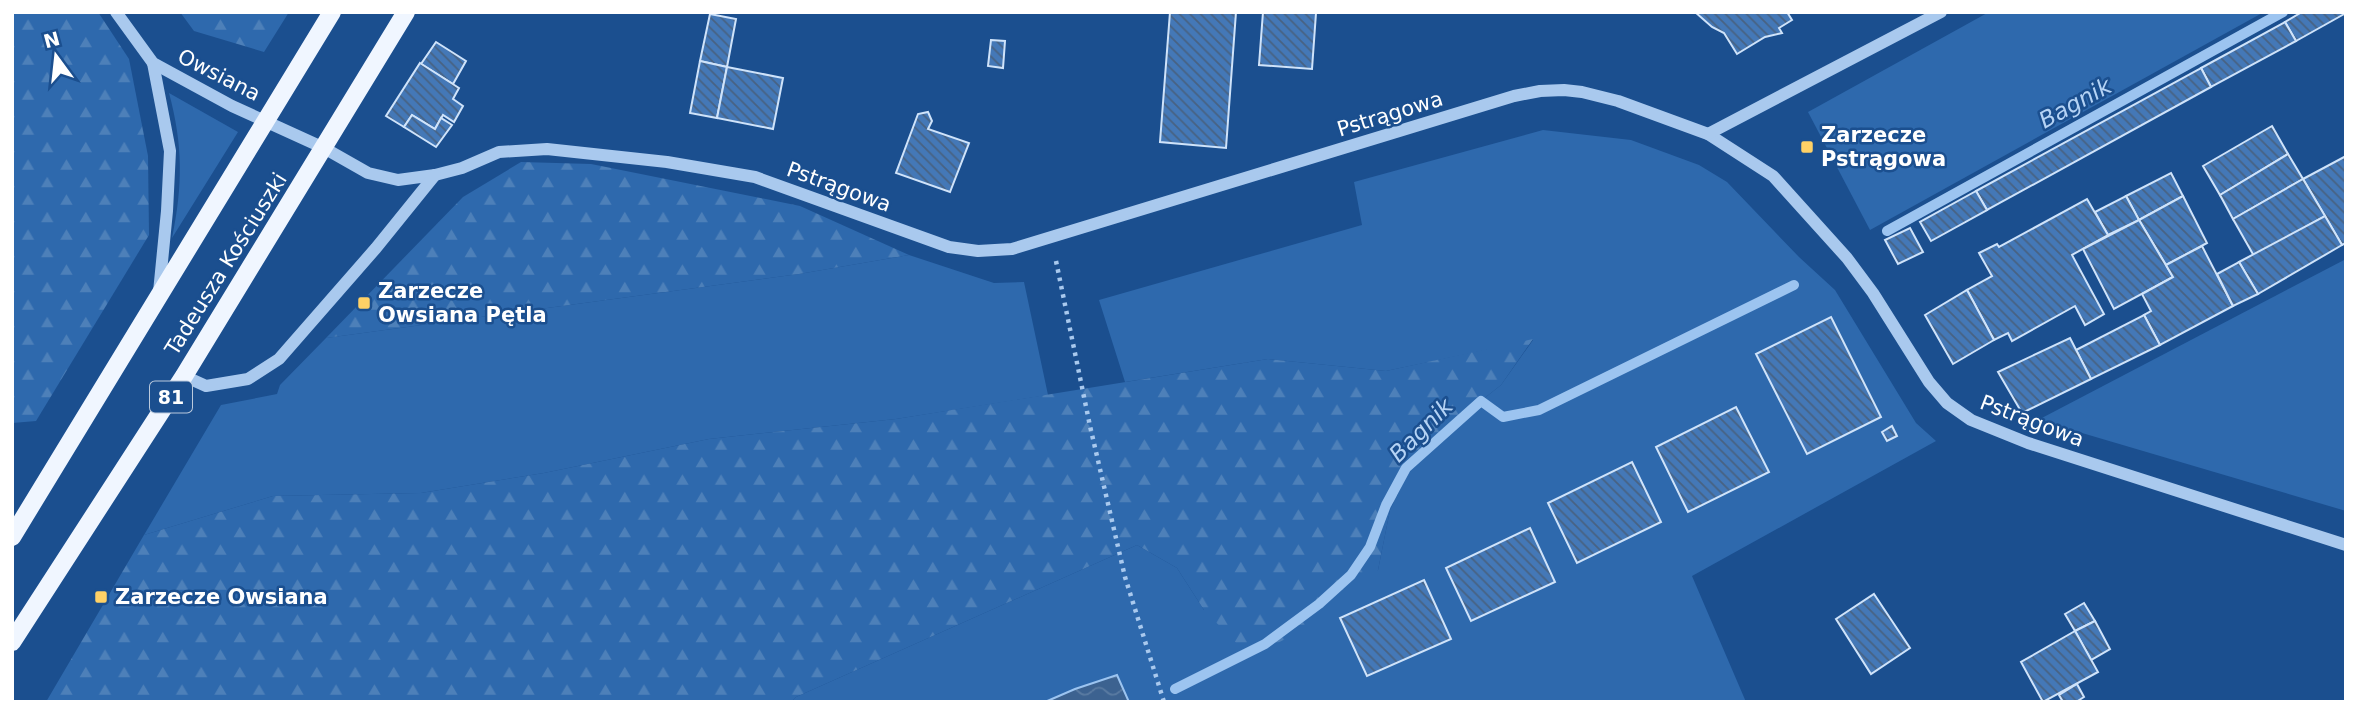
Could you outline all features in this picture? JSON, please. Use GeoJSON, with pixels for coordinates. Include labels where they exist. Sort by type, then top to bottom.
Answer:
{"type":"FeatureCollection","features":[{"type":"Feature","properties":{"kind":"main road","name":"Tadeusza Kościuszki"},"geometry":{"type":"LineString","coordinates":[[12,537],[332,12]]}},
{"type":"Feature","properties":{"kind":"main road","name":"Tadeusza Kościuszki"},"geometry":{"type":"LineString","coordinates":[[12,642],[184,376],[406,12]]}},
{"type":"Feature","properties":{"kind":"street","name":"Owsiana"},"geometry":{"type":"LineString","coordinates":[[116,12],[153,64],[232,106],[324,148]]}},
{"type":"Feature","properties":{"kind":"street"},"geometry":{"type":"LineString","coordinates":[[1708,134],[1941,12]]}},
{"type":"Feature","properties":{"kind":"street"},"geometry":{"type":"LineString","coordinates":[[153,64],[170,151],[158,299]]}},
{"type":"Feature","properties":{"kind":"street","name":"Pstrągowa"},"geometry":{"type":"LineString","coordinates":[[324,148],[368,173],[398,180],[435,175],[499,152],[547,149],[755,177],[949,247],[978,251],[1012,249],[1514,96],[1540,91],[1582,92],[1618,101],[1708,134],[1773,176],[1815,221],[1873,293],[1929,382],[1947,403],[1971,420],[2028,443],[2346,545]]}},
{"type":"Feature","properties":{"kind":"street"},"geometry":{"type":"LineString","coordinates":[[184,376],[205,386],[248,379],[279,359],[376,248],[435,175]]}},
{"type":"Feature","properties":{"kind":"path"},"geometry":{"type":"LineString","coordinates":[[1050,237],[1125,578],[1164,702]]}},
{"type":"Feature","properties":{"kind":"green space"},"geometry":{"type":"Polygon","coordinates":[[[12,12],[98,12],[129,59],[148,156],[149,235],[36,421],[12,423],[12,12]]]}},
{"type":"Feature","properties":{"kind":"green space"},"geometry":{"type":"Polygon","coordinates":[[[180,12],[289,12],[264,52],[194,31],[180,12]]]}},
{"type":"Feature","properties":{"kind":"green space"},"geometry":{"type":"Polygon","coordinates":[[[1989,12],[2264,12],[1870,230],[1808,112],[1989,12]]]}},
{"type":"Feature","properties":{"kind":"green space"},"geometry":{"type":"Polygon","coordinates":[[[169,93],[238,132],[172,238],[180,165],[177,130],[169,93]]]}},
{"type":"Feature","properties":{"kind":"green space"},"geometry":{"type":"Polygon","coordinates":[[[1543,130],[1631,140],[1699,165],[1727,182],[1799,257],[1835,290],[1916,423],[1936,441],[1692,576],[1746,702],[791,702],[796,697],[1137,545],[1177,568],[1204,610],[1378,570],[1390,510],[1419,450],[1501,385],[1533,340],[1386,371],[1268,359],[1125,382],[1099,300],[1362,225],[1354,182],[1543,130]]]}},
{"type":"Feature","properties":{"kind":"green space"},"geometry":{"type":"Polygon","coordinates":[[[521,162],[591,164],[800,206],[909,255],[799,274],[326,338],[463,197],[521,162]]]}},
{"type":"Feature","properties":{"kind":"green space"},"geometry":{"type":"Polygon","coordinates":[[[909,255],[994,283],[1024,282],[1048,395],[896,419],[709,439],[544,473],[421,493],[273,496],[144,535],[221,405],[277,394],[280,385],[326,338],[799,274],[909,255]]]}},
{"type":"Feature","properties":{"kind":"green space"},"geometry":{"type":"Polygon","coordinates":[[[2346,259],[2346,511],[2038,420],[2346,259]]]}},
{"type":"Feature","properties":{"kind":"green space"},"geometry":{"type":"Polygon","coordinates":[[[1533,339],[1501,385],[1419,450],[1390,510],[1378,570],[1315,624],[1250,657],[1204,610],[1177,568],[1137,545],[796,697],[791,702],[46,702],[144,535],[273,496],[421,493],[544,473],[709,439],[896,419],[1268,359],[1386,371],[1533,339]]]}},
{"type":"Feature","properties":{"kind":"water"},"geometry":{"type":"Polygon","coordinates":[[[1117,675],[1129,702],[1045,702],[1075,689],[1117,675]]]}},
{"type":"Feature","properties":{"kind":"building"},"geometry":{"type":"Polygon","coordinates":[[[1170,12],[1236,12],[1226,148],[1160,142],[1170,12]]]}},
{"type":"Feature","properties":{"kind":"building"},"geometry":{"type":"Polygon","coordinates":[[[1263,12],[1316,13],[1312,69],[1259,65],[1263,12]]]}},
{"type":"Feature","properties":{"kind":"building"},"geometry":{"type":"Polygon","coordinates":[[[1695,12],[1787,12],[1792,20],[1779,28],[1782,33],[1765,37],[1737,54],[1724,33],[1712,27],[1695,12]]]}},
{"type":"Feature","properties":{"kind":"building"},"geometry":{"type":"Polygon","coordinates":[[[2302,12],[2346,13],[2296,41],[2285,22],[2302,12]]]}},
{"type":"Feature","properties":{"kind":"building"},"geometry":{"type":"Polygon","coordinates":[[[710,14],[736,19],[727,67],[700,61],[710,14]]]}},
{"type":"Feature","properties":{"kind":"building"},"geometry":{"type":"Polygon","coordinates":[[[2285,22],[2296,41],[2211,87],[2201,68],[2285,22]]]}},
{"type":"Feature","properties":{"kind":"building"},"geometry":{"type":"Polygon","coordinates":[[[991,40],[1005,41],[1003,68],[988,66],[991,40]]]}},
{"type":"Feature","properties":{"kind":"building"},"geometry":{"type":"Polygon","coordinates":[[[436,42],[466,61],[453,84],[421,64],[436,42]]]}},
{"type":"Feature","properties":{"kind":"building"},"geometry":{"type":"Polygon","coordinates":[[[700,61],[727,67],[717,118],[690,113],[700,61]]]}},
{"type":"Feature","properties":{"kind":"building"},"geometry":{"type":"Polygon","coordinates":[[[420,63],[459,88],[453,99],[463,106],[454,122],[443,115],[435,129],[412,115],[404,127],[386,116],[420,63]]]}},
{"type":"Feature","properties":{"kind":"building"},"geometry":{"type":"Polygon","coordinates":[[[727,67],[783,78],[773,129],[717,118],[727,67]]]}},
{"type":"Feature","properties":{"kind":"building"},"geometry":{"type":"Polygon","coordinates":[[[2201,68],[2211,87],[1987,210],[1976,191],[2201,68]]]}},
{"type":"Feature","properties":{"kind":"building"},"geometry":{"type":"Polygon","coordinates":[[[928,112],[932,121],[928,129],[969,143],[950,192],[896,173],[918,114],[928,112]]]}},
{"type":"Feature","properties":{"kind":"building"},"geometry":{"type":"Polygon","coordinates":[[[412,115],[435,129],[441,118],[452,125],[436,147],[404,127],[412,115]]]}},
{"type":"Feature","properties":{"kind":"building"},"geometry":{"type":"Polygon","coordinates":[[[2272,126],[2288,154],[2220,195],[2203,166],[2272,126]]]}},
{"type":"Feature","properties":{"kind":"building"},"geometry":{"type":"Polygon","coordinates":[[[2288,154],[2303,179],[2233,219],[2220,195],[2288,154]]]}},
{"type":"Feature","properties":{"kind":"building"},"geometry":{"type":"Polygon","coordinates":[[[2346,156],[2346,243],[2342,245],[2303,179],[2346,156]]]}},
{"type":"Feature","properties":{"kind":"building"},"geometry":{"type":"Polygon","coordinates":[[[2171,173],[2183,196],[2139,220],[2126,196],[2171,173]]]}},
{"type":"Feature","properties":{"kind":"building"},"geometry":{"type":"Polygon","coordinates":[[[2303,179],[2325,216],[2254,256],[2233,219],[2303,179]]]}},
{"type":"Feature","properties":{"kind":"building"},"geometry":{"type":"Polygon","coordinates":[[[1976,191],[1987,210],[1931,241],[1920,222],[1976,191]]]}},
{"type":"Feature","properties":{"kind":"building"},"geometry":{"type":"Polygon","coordinates":[[[2126,196],[2139,220],[2108,235],[2095,212],[2126,196]]]}},
{"type":"Feature","properties":{"kind":"building"},"geometry":{"type":"Polygon","coordinates":[[[2183,196],[2207,243],[2166,265],[2139,220],[2183,196]]]}},
{"type":"Feature","properties":{"kind":"building"},"geometry":{"type":"Polygon","coordinates":[[[2087,199],[2108,235],[2072,255],[2104,314],[2085,325],[2075,306],[2012,341],[2008,333],[1994,340],[1967,290],[1992,276],[1979,253],[1997,244],[1999,247],[2087,199]]]}},
{"type":"Feature","properties":{"kind":"building"},"geometry":{"type":"Polygon","coordinates":[[[2325,216],[2342,245],[2258,294],[2239,262],[2325,216]]]}},
{"type":"Feature","properties":{"kind":"building"},"geometry":{"type":"Polygon","coordinates":[[[2139,220],[2173,277],[2114,309],[2083,249],[2139,220]]]}},
{"type":"Feature","properties":{"kind":"building"},"geometry":{"type":"Polygon","coordinates":[[[1910,228],[1923,252],[1898,264],[1885,240],[1910,228]]]}},
{"type":"Feature","properties":{"kind":"building"},"geometry":{"type":"Polygon","coordinates":[[[2202,246],[2233,306],[2160,345],[2144,315],[2151,311],[2142,294],[2173,277],[2166,265],[2202,246]]]}},
{"type":"Feature","properties":{"kind":"building"},"geometry":{"type":"Polygon","coordinates":[[[2239,262],[2258,294],[2233,306],[2217,274],[2239,262]]]}},
{"type":"Feature","properties":{"kind":"building"},"geometry":{"type":"Polygon","coordinates":[[[1967,290],[1994,340],[1953,364],[1925,315],[1967,290]]]}},
{"type":"Feature","properties":{"kind":"building"},"geometry":{"type":"Polygon","coordinates":[[[2144,315],[2160,345],[2091,379],[2076,350],[2144,315]]]}},
{"type":"Feature","properties":{"kind":"building"},"geometry":{"type":"Polygon","coordinates":[[[1831,317],[1881,417],[1807,454],[1756,354],[1831,317]]]}},
{"type":"Feature","properties":{"kind":"building"},"geometry":{"type":"Polygon","coordinates":[[[2070,338],[2091,379],[2022,413],[1998,372],[2070,338]]]}},
{"type":"Feature","properties":{"kind":"building"},"geometry":{"type":"Polygon","coordinates":[[[1736,407],[1769,472],[1688,512],[1656,447],[1736,407]]]}},
{"type":"Feature","properties":{"kind":"building"},"geometry":{"type":"Polygon","coordinates":[[[1892,426],[1897,436],[1887,441],[1882,432],[1892,426]]]}},
{"type":"Feature","properties":{"kind":"building"},"geometry":{"type":"Polygon","coordinates":[[[1632,462],[1661,522],[1577,563],[1548,503],[1632,462]]]}},
{"type":"Feature","properties":{"kind":"building"},"geometry":{"type":"Polygon","coordinates":[[[1530,528],[1555,582],[1471,621],[1446,568],[1530,528]]]}},
{"type":"Feature","properties":{"kind":"building"},"geometry":{"type":"Polygon","coordinates":[[[1424,580],[1451,639],[1367,676],[1340,618],[1424,580]]]}},
{"type":"Feature","properties":{"kind":"building"},"geometry":{"type":"Polygon","coordinates":[[[1874,594],[1910,648],[1871,674],[1836,619],[1874,594]]]}},
{"type":"Feature","properties":{"kind":"building"},"geometry":{"type":"Polygon","coordinates":[[[2084,603],[2095,621],[2075,631],[2065,614],[2084,603]]]}},
{"type":"Feature","properties":{"kind":"building"},"geometry":{"type":"Polygon","coordinates":[[[2095,621],[2110,649],[2091,660],[2075,631],[2095,621]]]}},
{"type":"Feature","properties":{"kind":"building"},"geometry":{"type":"Polygon","coordinates":[[[2075,631],[2098,672],[2043,702],[2021,662],[2075,631]]]}},
{"type":"Feature","properties":{"kind":"building"},"geometry":{"type":"Polygon","coordinates":[[[2077,684],[2084,697],[2076,702],[2063,702],[2059,695],[2077,684]]]}},
{"type":"Feature","properties":{"kind":"waterway","name":"Bagnik"},"geometry":{"type":"LineString","coordinates":[[1887,231],[2283,12]]}},
{"type":"Feature","properties":{"kind":"waterway","name":"Bagnik"},"geometry":{"type":"LineString","coordinates":[[1175,689],[1265,644],[1319,604],[1351,575],[1370,547],[1386,505],[1406,468],[1481,401],[1503,417],[1539,410],[1794,285]]}},
{"type":"Feature","properties":{"kind":"place","name":"Zarzecze Pstrągowa"},"geometry":{"type":"Point","coordinates":[1807,147]}},
{"type":"Feature","properties":{"kind":"place","name":"Zarzecze Owsiana Pętla"},"geometry":{"type":"Point","coordinates":[364,303]}},
{"type":"Feature","properties":{"kind":"place","name":"Zarzecze Owsiana"},"geometry":{"type":"Point","coordinates":[101,597]}}]}
